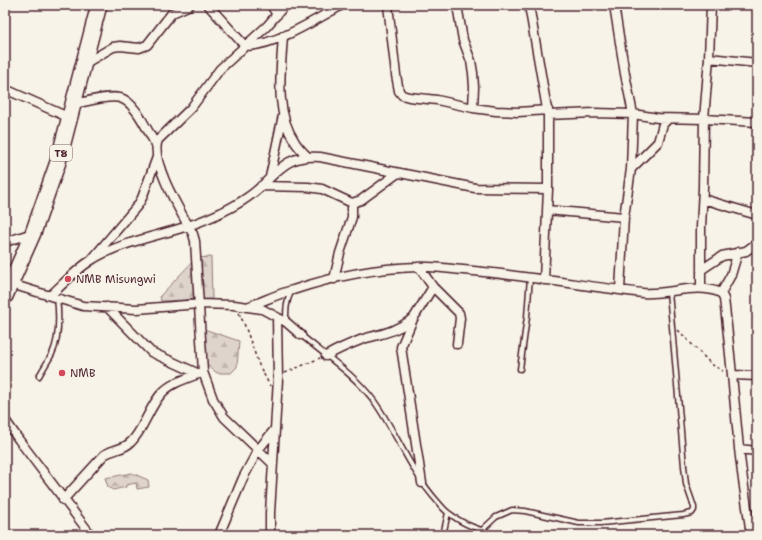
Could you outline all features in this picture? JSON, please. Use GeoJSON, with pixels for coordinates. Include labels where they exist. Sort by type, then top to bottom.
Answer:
{"type":"FeatureCollection","features":[{"type":"Feature","properties":{"kind":"highway","name":"T8"},"geometry":{"type":"LineString","coordinates":[[8,290],[33,233],[58,162],[99,5]]}},
{"type":"Feature","properties":{"kind":"street"},"geometry":{"type":"LineString","coordinates":[[83,65],[113,47],[120,46],[139,48],[147,45],[172,13],[190,5]]}},
{"type":"Feature","properties":{"kind":"street"},"geometry":{"type":"LineString","coordinates":[[208,5],[245,46],[263,44],[283,36],[342,5]]}},
{"type":"Feature","properties":{"kind":"street"},"geometry":{"type":"LineString","coordinates":[[271,5],[277,15]]}},
{"type":"Feature","properties":{"kind":"street"},"geometry":{"type":"LineString","coordinates":[[156,145],[158,140],[191,108],[220,69],[267,26],[285,5]]}},
{"type":"Feature","properties":{"kind":"street"},"geometry":{"type":"LineString","coordinates":[[388,5],[390,31],[400,93],[409,97],[437,100],[473,108],[518,112],[633,114],[668,119],[704,119],[757,122]]}},
{"type":"Feature","properties":{"kind":"street"},"geometry":{"type":"LineString","coordinates":[[457,5],[463,40],[471,61],[473,73],[473,108]]}},
{"type":"Feature","properties":{"kind":"street"},"geometry":{"type":"LineString","coordinates":[[529,5],[548,112],[548,189],[544,280]]}},
{"type":"Feature","properties":{"kind":"street"},"geometry":{"type":"LineString","coordinates":[[614,5],[633,114],[631,169],[624,217],[620,290]]}},
{"type":"Feature","properties":{"kind":"street"},"geometry":{"type":"LineString","coordinates":[[701,288],[704,119],[709,58],[711,5]]}},
{"type":"Feature","properties":{"kind":"street"},"geometry":{"type":"LineString","coordinates":[[283,36],[280,97],[283,114],[288,129],[295,142],[307,156]]}},
{"type":"Feature","properties":{"kind":"street"},"geometry":{"type":"LineString","coordinates":[[709,58],[757,63]]}},
{"type":"Feature","properties":{"kind":"street"},"geometry":{"type":"LineString","coordinates":[[5,89],[72,111],[112,97],[126,100],[131,105],[156,145],[157,157],[163,177],[189,226],[195,241],[197,252],[201,373],[213,399],[224,416],[273,464]]}},
{"type":"Feature","properties":{"kind":"street"},"geometry":{"type":"LineString","coordinates":[[270,177],[283,114]]}},
{"type":"Feature","properties":{"kind":"street"},"geometry":{"type":"LineString","coordinates":[[631,169],[658,142],[663,124],[668,119]]}},
{"type":"Feature","properties":{"kind":"street"},"geometry":{"type":"LineString","coordinates":[[91,260],[121,246],[189,226],[212,216],[248,197],[282,166],[296,159],[307,156],[320,157],[475,188],[548,189]]}},
{"type":"Feature","properties":{"kind":"street"},"geometry":{"type":"LineString","coordinates":[[54,296],[91,260],[138,205],[157,157]]}},
{"type":"Feature","properties":{"kind":"street"},"geometry":{"type":"LineString","coordinates":[[261,186],[308,187],[322,189],[352,203],[361,200],[398,173]]}},
{"type":"Feature","properties":{"kind":"street"},"geometry":{"type":"LineString","coordinates":[[703,199],[757,215]]}},
{"type":"Feature","properties":{"kind":"street"},"geometry":{"type":"LineString","coordinates":[[334,279],[340,253],[352,217],[352,203]]}},
{"type":"Feature","properties":{"kind":"street"},"geometry":{"type":"LineString","coordinates":[[547,210],[624,217]]}},
{"type":"Feature","properties":{"kind":"street"},"geometry":{"type":"LineString","coordinates":[[5,242],[33,233]]}},
{"type":"Feature","properties":{"kind":"street"},"geometry":{"type":"LineString","coordinates":[[701,270],[722,256],[746,250],[757,243]]}},
{"type":"Feature","properties":{"kind":"street"},"geometry":{"type":"LineString","coordinates":[[721,293],[731,275],[738,252]]}},
{"type":"Feature","properties":{"kind":"street"},"geometry":{"type":"LineString","coordinates":[[419,266],[433,287],[454,306],[459,314],[460,318],[457,344]]}},
{"type":"Feature","properties":{"kind":"street"},"geometry":{"type":"LineString","coordinates":[[247,307],[292,290],[334,279],[385,269],[419,266],[530,277],[648,293],[701,288],[709,288],[721,293],[724,299],[728,344],[733,375],[739,449],[751,535]]}},
{"type":"Feature","properties":{"kind":"street"},"geometry":{"type":"LineString","coordinates":[[422,483],[401,347],[413,319],[433,287]]}},
{"type":"Feature","properties":{"kind":"street"},"geometry":{"type":"LineString","coordinates":[[8,290],[54,296],[83,306],[137,309],[199,304],[234,305],[262,308],[286,322],[301,335]]}},
{"type":"Feature","properties":{"kind":"street"},"geometry":{"type":"LineString","coordinates":[[107,307],[151,352],[201,373]]}},
{"type":"Feature","properties":{"kind":"street"},"geometry":{"type":"LineString","coordinates":[[270,535],[278,379],[277,317]]}},
{"type":"Feature","properties":{"kind":"street"},"geometry":{"type":"LineString","coordinates":[[326,356],[355,342],[401,328],[413,319]]}},
{"type":"Feature","properties":{"kind":"street"},"geometry":{"type":"LineString","coordinates":[[63,500],[104,455],[125,446],[134,440],[161,393],[168,387],[201,373]]}},
{"type":"Feature","properties":{"kind":"street"},"geometry":{"type":"LineString","coordinates":[[733,375],[757,376]]}},
{"type":"Feature","properties":{"kind":"street"},"geometry":{"type":"LineString","coordinates":[[5,420],[63,500],[91,535]]}},
{"type":"Feature","properties":{"kind":"street"},"geometry":{"type":"LineString","coordinates":[[220,535],[243,478],[258,450],[275,429]]}},
{"type":"Feature","properties":{"kind":"street"},"geometry":{"type":"LineString","coordinates":[[739,449],[757,450]]}},
{"type":"Feature","properties":{"kind":"lane"},"geometry":{"type":"LineString","coordinates":[[520,369],[527,317],[530,277]]}},
{"type":"Feature","properties":{"kind":"lane"},"geometry":{"type":"LineString","coordinates":[[286,322],[287,300],[292,290]]}},
{"type":"Feature","properties":{"kind":"lane"},"geometry":{"type":"LineString","coordinates":[[481,531],[496,517],[512,510],[524,511],[579,523],[643,520],[692,513],[694,507],[686,484],[684,466],[669,292]]}},
{"type":"Feature","properties":{"kind":"lane"},"geometry":{"type":"LineString","coordinates":[[39,376],[57,341],[58,309],[54,296]]}},
{"type":"Feature","properties":{"kind":"lane"},"geometry":{"type":"LineString","coordinates":[[301,335],[356,382],[373,399],[422,483],[448,513],[456,519],[481,531],[497,535]]}},
{"type":"Feature","properties":{"kind":"lane"},"geometry":{"type":"LineString","coordinates":[[442,535],[448,513]]}},
{"type":"Feature","properties":{"kind":"path"},"geometry":{"type":"LineString","coordinates":[[5,13],[11,5]]}},
{"type":"Feature","properties":{"kind":"path"},"geometry":{"type":"LineString","coordinates":[[234,305],[245,326],[258,365],[276,397]]}},
{"type":"Feature","properties":{"kind":"path"},"geometry":{"type":"LineString","coordinates":[[672,324],[711,364],[720,370],[733,375]]}},
{"type":"Feature","properties":{"kind":"path"},"geometry":{"type":"LineString","coordinates":[[278,379],[287,371],[326,356]]}},
{"type":"Feature","properties":{"kind":"green space"},"geometry":{"type":"Polygon","coordinates":[[[211,257],[212,299],[161,301],[160,296],[196,258],[211,257]]]}},
{"type":"Feature","properties":{"kind":"green space"},"geometry":{"type":"Polygon","coordinates":[[[204,329],[239,341],[237,367],[231,373],[217,373],[204,363],[204,329]]]}},
{"type":"Feature","properties":{"kind":"green space"},"geometry":{"type":"Polygon","coordinates":[[[132,473],[148,480],[149,487],[137,489],[136,483],[113,490],[108,487],[105,478],[132,473]]]}},
{"type":"Feature","properties":{"kind":"place","name":"NMB Misungwi"},"geometry":{"type":"Point","coordinates":[68,279]}},
{"type":"Feature","properties":{"kind":"place","name":"NMB"},"geometry":{"type":"Point","coordinates":[62,373]}}]}
